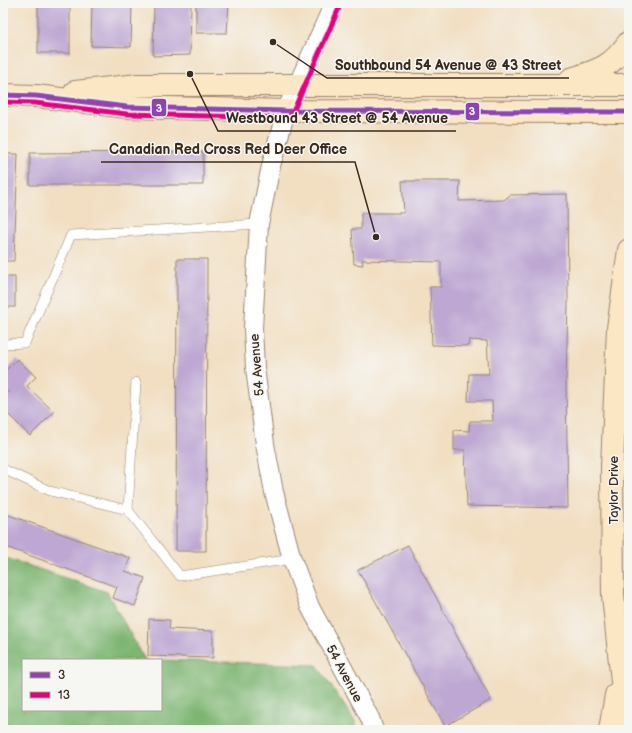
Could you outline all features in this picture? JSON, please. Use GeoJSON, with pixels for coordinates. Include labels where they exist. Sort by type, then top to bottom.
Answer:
{"type":"FeatureCollection","features":[{"type":"Feature","properties":{"kind":"street","name":"54 Avenue"},"geometry":{"type":"LineString","coordinates":[[334,3],[286,111],[269,174],[259,224],[253,328],[255,368],[265,444],[274,492],[292,559],[310,607],[375,726]]}},
{"type":"Feature","properties":{"kind":"street"},"geometry":{"type":"LineString","coordinates":[[546,86],[598,71],[616,59],[629,42]]}},
{"type":"Feature","properties":{"kind":"street"},"geometry":{"type":"LineString","coordinates":[[36,96],[138,85],[629,86]]}},
{"type":"Feature","properties":{"kind":"street"},"geometry":{"type":"LineString","coordinates":[[3,95],[36,96],[127,107],[286,111],[629,112]]}},
{"type":"Feature","properties":{"kind":"street","name":"Taylor Drive"},"geometry":{"type":"LineString","coordinates":[[627,730],[613,595],[612,466],[618,328],[629,250]]}},
{"type":"Feature","properties":{"kind":"street"},"geometry":{"type":"LineString","coordinates":[[610,730],[620,664]]}},
{"type":"Feature","properties":{"kind":"lane"},"geometry":{"type":"LineString","coordinates":[[3,344],[25,343],[71,235],[259,224]]}},
{"type":"Feature","properties":{"kind":"lane"},"geometry":{"type":"LineString","coordinates":[[128,510],[136,382]]}},
{"type":"Feature","properties":{"kind":"lane"},"geometry":{"type":"LineString","coordinates":[[3,469],[50,491],[128,510],[180,576],[292,559]]}},
{"type":"Feature","properties":{"kind":"green space"},"geometry":{"type":"Polygon","coordinates":[[[3,557],[107,592],[144,659],[22,659],[22,711],[162,711],[162,660],[317,665],[356,723],[356,730],[3,730],[3,557]]]}},
{"type":"Feature","properties":{"kind":"building"},"geometry":{"type":"Polygon","coordinates":[[[38,3],[70,3],[70,53],[38,53],[38,3]]]}},
{"type":"Feature","properties":{"kind":"building"},"geometry":{"type":"Polygon","coordinates":[[[92,3],[132,3],[131,47],[91,46],[92,3]]]}},
{"type":"Feature","properties":{"kind":"building"},"geometry":{"type":"Polygon","coordinates":[[[154,3],[191,3],[190,55],[153,56],[154,3]]]}},
{"type":"Feature","properties":{"kind":"building"},"geometry":{"type":"Polygon","coordinates":[[[196,3],[229,3],[227,33],[196,33],[196,3]]]}},
{"type":"Feature","properties":{"kind":"building"},"geometry":{"type":"Polygon","coordinates":[[[203,152],[203,185],[30,185],[30,153],[203,152]]]}},
{"type":"Feature","properties":{"kind":"building"},"geometry":{"type":"Polygon","coordinates":[[[3,154],[18,154],[14,261],[3,261],[3,154]]]}},
{"type":"Feature","properties":{"kind":"building"},"geometry":{"type":"Polygon","coordinates":[[[402,181],[460,181],[459,201],[504,200],[510,195],[567,194],[568,304],[566,381],[568,508],[467,506],[465,450],[454,450],[454,430],[469,431],[470,421],[493,421],[492,401],[468,401],[469,374],[489,374],[487,341],[469,340],[468,346],[432,345],[430,287],[441,287],[441,262],[362,260],[363,265],[354,264],[352,229],[361,229],[361,213],[404,213],[402,181]]]}},
{"type":"Feature","properties":{"kind":"building"},"geometry":{"type":"Polygon","coordinates":[[[177,259],[207,259],[206,551],[176,551],[177,259]]]}},
{"type":"Feature","properties":{"kind":"building"},"geometry":{"type":"Polygon","coordinates":[[[3,277],[15,277],[15,307],[3,307],[3,277]]]}},
{"type":"Feature","properties":{"kind":"building"},"geometry":{"type":"Polygon","coordinates":[[[17,359],[36,377],[27,386],[54,412],[30,436],[3,409],[3,399],[9,393],[3,387],[3,373],[17,359]]]}},
{"type":"Feature","properties":{"kind":"building"},"geometry":{"type":"Polygon","coordinates":[[[3,513],[130,558],[125,571],[145,578],[135,606],[113,598],[117,587],[3,546],[3,513]]]}},
{"type":"Feature","properties":{"kind":"building"},"geometry":{"type":"Polygon","coordinates":[[[408,545],[491,700],[445,726],[358,570],[408,545]]]}},
{"type":"Feature","properties":{"kind":"building"},"geometry":{"type":"Polygon","coordinates":[[[149,619],[170,620],[169,629],[213,631],[213,658],[148,656],[149,619]]]}},
{"type":"Feature","properties":{"kind":"transit line","name":"13"},"geometry":{"type":"LineString","coordinates":[[3,102],[35,103],[127,114],[288,118],[292,114],[340,6]]}},
{"type":"Feature","properties":{"kind":"transit line","name":"3"},"geometry":{"type":"LineString","coordinates":[[3,95],[36,96],[127,107],[286,111],[629,112]]}},
{"type":"Feature","properties":{"kind":"place","name":"Southbound 54 Avenue @ 43 Street"},"geometry":{"type":"Point","coordinates":[273,42]}},
{"type":"Feature","properties":{"kind":"place","name":"Westbound 43 Street @ 54 Avenue"},"geometry":{"type":"Point","coordinates":[190,74]}},
{"type":"Feature","properties":{"kind":"place","name":"Canadian Red Cross Red Deer Office"},"geometry":{"type":"Point","coordinates":[376,237]}}]}
